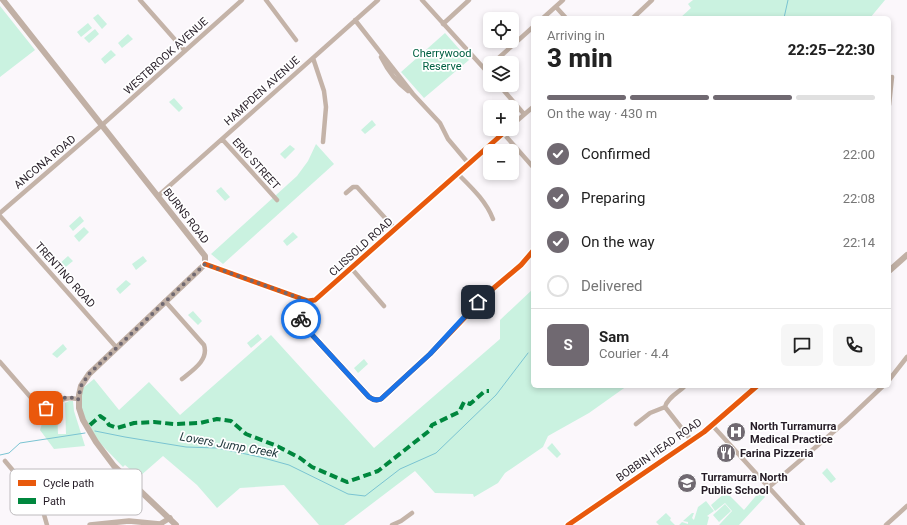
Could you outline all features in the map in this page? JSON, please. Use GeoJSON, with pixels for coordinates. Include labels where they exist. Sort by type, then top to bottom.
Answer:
{"type":"FeatureCollection","features":[{"type":"Feature","properties":{"kind":"main road","name":"BURNS ROAD"},"geometry":{"type":"LineString","coordinates":[[3,0],[204,256],[205,264]]}},
{"type":"Feature","properties":{"kind":"main road"},"geometry":{"type":"LineString","coordinates":[[891,268],[907,255]]}},
{"type":"Feature","properties":{"kind":"main road"},"geometry":{"type":"LineString","coordinates":[[117,469],[108,459],[82,420],[78,408],[81,386],[89,374],[116,347],[205,264]]}},
{"type":"Feature","properties":{"kind":"main road","name":"BOBBIN HEAD ROAD"},"geometry":{"type":"LineString","coordinates":[[571,524],[712,425],[753,388]]}},
{"type":"Feature","properties":{"kind":"main road"},"geometry":{"type":"LineString","coordinates":[[142,492],[176,525]]}},
{"type":"Feature","properties":{"kind":"street"},"geometry":{"type":"LineString","coordinates":[[140,0],[185,51]]}},
{"type":"Feature","properties":{"kind":"street","name":"WESTBROOK AVENUE"},"geometry":{"type":"LineString","coordinates":[[102,126],[242,0]]}},
{"type":"Feature","properties":{"kind":"street"},"geometry":{"type":"LineString","coordinates":[[266,0],[296,40]]}},
{"type":"Feature","properties":{"kind":"street","name":"HAMPDEN AVENUE"},"geometry":{"type":"LineString","coordinates":[[158,196],[378,0]]}},
{"type":"Feature","properties":{"kind":"street"},"geometry":{"type":"LineString","coordinates":[[422,0],[483,67]]}},
{"type":"Feature","properties":{"kind":"street"},"geometry":{"type":"LineString","coordinates":[[443,24],[469,0]]}},
{"type":"Feature","properties":{"kind":"street"},"geometry":{"type":"LineString","coordinates":[[545,16],[563,0]]}},
{"type":"Feature","properties":{"kind":"street"},"geometry":{"type":"LineString","coordinates":[[635,16],[652,0]]}},
{"type":"Feature","properties":{"kind":"street"},"geometry":{"type":"LineString","coordinates":[[556,7],[564,16]]}},
{"type":"Feature","properties":{"kind":"street"},"geometry":{"type":"LineString","coordinates":[[355,20],[375,45],[388,72],[402,86],[413,94],[440,123],[448,139],[469,164]]}},
{"type":"Feature","properties":{"kind":"street"},"geometry":{"type":"LineString","coordinates":[[502,56],[531,29]]}},
{"type":"Feature","properties":{"kind":"street"},"geometry":{"type":"LineString","coordinates":[[313,58],[324,91],[326,107],[323,142]]}},
{"type":"Feature","properties":{"kind":"street"},"geometry":{"type":"LineString","coordinates":[[891,86],[892,77]]}},
{"type":"Feature","properties":{"kind":"street"},"geometry":{"type":"LineString","coordinates":[[505,92],[524,114]]}},
{"type":"Feature","properties":{"kind":"street"},"geometry":{"type":"LineString","coordinates":[[519,119],[531,109]]}},
{"type":"Feature","properties":{"kind":"street","name":"ANCONA ROAD"},"geometry":{"type":"LineString","coordinates":[[0,214],[102,126]]}},
{"type":"Feature","properties":{"kind":"street","name":"CLISSOLD ROAD"},"geometry":{"type":"LineString","coordinates":[[308,301],[319,298],[500,136]]}},
{"type":"Feature","properties":{"kind":"street"},"geometry":{"type":"LineString","coordinates":[[506,136],[531,165]]}},
{"type":"Feature","properties":{"kind":"street","name":"ERIC STREET"},"geometry":{"type":"LineString","coordinates":[[222,139],[277,200]]}},
{"type":"Feature","properties":{"kind":"street"},"geometry":{"type":"LineString","coordinates":[[458,174],[481,198],[493,219]]}},
{"type":"Feature","properties":{"kind":"street"},"geometry":{"type":"LineString","coordinates":[[346,193],[353,187],[357,187],[396,230]]}},
{"type":"Feature","properties":{"kind":"street","name":"TRENTINO ROAD"},"geometry":{"type":"LineString","coordinates":[[0,214],[116,347]]}},
{"type":"Feature","properties":{"kind":"street"},"geometry":{"type":"LineString","coordinates":[[205,264],[308,301],[302,313],[301,319],[303,325],[369,397],[378,400],[381,399],[430,354],[489,292],[521,265],[531,252]]}},
{"type":"Feature","properties":{"kind":"street"},"geometry":{"type":"LineString","coordinates":[[352,269],[384,306]]}},
{"type":"Feature","properties":{"kind":"street"},"geometry":{"type":"LineString","coordinates":[[165,301],[206,349],[204,359],[182,379]]}},
{"type":"Feature","properties":{"kind":"street"},"geometry":{"type":"LineString","coordinates":[[891,377],[907,357]]}},
{"type":"Feature","properties":{"kind":"street"},"geometry":{"type":"LineString","coordinates":[[0,362],[33,400],[46,408],[53,406],[63,398],[78,400]]}},
{"type":"Feature","properties":{"kind":"street"},"geometry":{"type":"LineString","coordinates":[[666,407],[666,404],[670,399],[683,388]]}},
{"type":"Feature","properties":{"kind":"street"},"geometry":{"type":"LineString","coordinates":[[770,487],[845,422],[881,388]]}},
{"type":"Feature","properties":{"kind":"street"},"geometry":{"type":"LineString","coordinates":[[636,424],[650,413],[666,407]]}},
{"type":"Feature","properties":{"kind":"street"},"geometry":{"type":"LineString","coordinates":[[666,407],[691,440]]}},
{"type":"Feature","properties":{"kind":"street"},"geometry":{"type":"LineString","coordinates":[[712,425],[803,525]]}},
{"type":"Feature","properties":{"kind":"street"},"geometry":{"type":"LineString","coordinates":[[5,461],[12,469]]}},
{"type":"Feature","properties":{"kind":"street"},"geometry":{"type":"LineString","coordinates":[[886,525],[907,506]]}},
{"type":"Feature","properties":{"kind":"street"},"geometry":{"type":"LineString","coordinates":[[392,525],[401,521],[412,513]]}},
{"type":"Feature","properties":{"kind":"street"},"geometry":{"type":"LineString","coordinates":[[45,515],[47,525]]}},
{"type":"Feature","properties":{"kind":"street"},"geometry":{"type":"LineString","coordinates":[[90,525],[129,521],[160,524],[170,518]]}},
{"type":"Feature","properties":{"kind":"green space"},"geometry":{"type":"Polygon","coordinates":[[[693,0],[885,0],[872,16],[682,16],[691,8],[688,4],[693,0]]]}},
{"type":"Feature","properties":{"kind":"green space"},"geometry":{"type":"Polygon","coordinates":[[[0,6],[35,50],[0,77],[0,6]]]}},
{"type":"Feature","properties":{"kind":"green space"},"geometry":{"type":"Polygon","coordinates":[[[98,14],[107,24],[102,29],[93,18],[98,14]]]}},
{"type":"Feature","properties":{"kind":"green space"},"geometry":{"type":"Polygon","coordinates":[[[88,23],[92,28],[81,37],[77,32],[88,23]]]}},
{"type":"Feature","properties":{"kind":"green space"},"geometry":{"type":"Polygon","coordinates":[[[95,29],[99,34],[89,43],[84,38],[95,29]]]}},
{"type":"Feature","properties":{"kind":"green space","name":"Cherrywood Reserve"},"geometry":{"type":"Polygon","coordinates":[[[445,33],[469,60],[424,98],[401,72],[445,33]]]}},
{"type":"Feature","properties":{"kind":"green space"},"geometry":{"type":"Polygon","coordinates":[[[128,34],[133,39],[122,48],[118,43],[128,34]]]}},
{"type":"Feature","properties":{"kind":"green space"},"geometry":{"type":"Polygon","coordinates":[[[111,50],[116,55],[105,64],[101,59],[111,50]]]}},
{"type":"Feature","properties":{"kind":"green space"},"geometry":{"type":"Polygon","coordinates":[[[174,98],[183,108],[179,112],[169,102],[174,98]]]}},
{"type":"Feature","properties":{"kind":"green space"},"geometry":{"type":"Polygon","coordinates":[[[372,120],[376,125],[365,134],[361,130],[372,120]]]}},
{"type":"Feature","properties":{"kind":"green space"},"geometry":{"type":"Polygon","coordinates":[[[316,144],[334,164],[223,264],[211,254],[297,176],[308,161],[316,144]]]}},
{"type":"Feature","properties":{"kind":"green space"},"geometry":{"type":"Polygon","coordinates":[[[290,145],[295,149],[285,159],[280,154],[290,145]]]}},
{"type":"Feature","properties":{"kind":"green space"},"geometry":{"type":"Polygon","coordinates":[[[221,187],[230,197],[225,201],[216,191],[221,187]]]}},
{"type":"Feature","properties":{"kind":"green space"},"geometry":{"type":"Polygon","coordinates":[[[80,216],[84,221],[73,231],[69,226],[80,216]]]}},
{"type":"Feature","properties":{"kind":"green space"},"geometry":{"type":"Polygon","coordinates":[[[84,227],[89,232],[79,242],[74,236],[84,227]]]}},
{"type":"Feature","properties":{"kind":"green space"},"geometry":{"type":"Polygon","coordinates":[[[293,232],[298,237],[287,246],[283,241],[293,232]]]}},
{"type":"Feature","properties":{"kind":"green space"},"geometry":{"type":"Polygon","coordinates":[[[68,256],[73,261],[62,270],[58,265],[68,256]]]}},
{"type":"Feature","properties":{"kind":"green space"},"geometry":{"type":"Polygon","coordinates":[[[143,256],[147,261],[136,270],[132,264],[143,256]]]}},
{"type":"Feature","properties":{"kind":"green space"},"geometry":{"type":"Polygon","coordinates":[[[126,280],[131,284],[120,294],[116,289],[126,280]]]}},
{"type":"Feature","properties":{"kind":"green space"},"geometry":{"type":"Polygon","coordinates":[[[531,291],[531,388],[624,388],[589,413],[548,436],[543,447],[505,473],[498,483],[474,497],[473,494],[435,493],[415,471],[344,525],[319,525],[284,485],[240,488],[217,508],[197,485],[163,456],[142,474],[142,469],[130,469],[125,465],[123,467],[98,441],[83,416],[79,397],[83,388],[94,379],[119,410],[149,382],[180,415],[271,335],[374,448],[500,339],[500,320],[531,291]]]}},
{"type":"Feature","properties":{"kind":"green space"},"geometry":{"type":"Polygon","coordinates":[[[193,311],[202,321],[198,325],[188,315],[193,311]]]}},
{"type":"Feature","properties":{"kind":"green space"},"geometry":{"type":"Polygon","coordinates":[[[258,334],[262,339],[251,348],[247,343],[258,334]]]}},
{"type":"Feature","properties":{"kind":"green space"},"geometry":{"type":"Polygon","coordinates":[[[63,344],[67,349],[57,358],[52,354],[63,344]]]}},
{"type":"Feature","properties":{"kind":"green space"},"geometry":{"type":"Polygon","coordinates":[[[364,359],[368,364],[358,373],[354,368],[364,359]]]}},
{"type":"Feature","properties":{"kind":"green space"},"geometry":{"type":"Polygon","coordinates":[[[73,401],[74,411],[85,446],[54,449],[40,430],[45,414],[57,408],[58,434],[66,434],[65,403],[73,401]]]}},
{"type":"Feature","properties":{"kind":"green space"},"geometry":{"type":"Polygon","coordinates":[[[552,443],[561,454],[557,458],[547,448],[552,443]]]}},
{"type":"Feature","properties":{"kind":"green space"},"geometry":{"type":"Polygon","coordinates":[[[827,468],[836,479],[831,483],[822,473],[827,468]]]}},
{"type":"Feature","properties":{"kind":"green space"},"geometry":{"type":"Polygon","coordinates":[[[760,491],[765,497],[739,525],[719,525],[732,511],[725,503],[715,511],[711,505],[726,492],[744,510],[760,491]]]}},
{"type":"Feature","properties":{"kind":"green space"},"geometry":{"type":"Polygon","coordinates":[[[706,501],[714,511],[707,516],[709,517],[707,525],[679,525],[682,522],[688,524],[688,522],[683,521],[692,513],[694,513],[692,518],[694,520],[698,507],[706,501]]]}},
{"type":"Feature","properties":{"kind":"green space"},"geometry":{"type":"Polygon","coordinates":[[[725,504],[731,511],[719,522],[713,515],[725,504]]]}},
{"type":"Feature","properties":{"kind":"green space"},"geometry":{"type":"Polygon","coordinates":[[[666,513],[675,525],[659,525],[656,522],[666,513]]]}},
{"type":"Feature","properties":{"kind":"waterway","name":"Lovers Jump Creek"},"geometry":{"type":"LineString","coordinates":[[784,16],[788,0]]}},
{"type":"Feature","properties":{"kind":"waterway","name":"Lovers Jump Creek"},"geometry":{"type":"LineString","coordinates":[[95,431],[186,447],[217,448],[260,457],[289,465],[348,494],[365,496],[400,469],[436,453],[496,395],[528,353]]}},
{"type":"Feature","properties":{"kind":"waterway","name":"Lovers Jump Creek"},"geometry":{"type":"LineString","coordinates":[[0,455],[9,453],[20,443],[85,433]]}},
{"type":"Feature","properties":{"kind":"marked path"},"geometry":{"type":"LineString","coordinates":[[90,425],[100,416],[106,420],[109,425],[117,428],[134,423],[200,423],[217,419],[231,421],[246,434],[277,446],[300,458],[312,467],[347,482],[378,471],[429,431],[432,425],[459,412],[464,402],[470,404],[485,391],[489,391]]}},
{"type":"Feature","properties":{"kind":"cycle path"},"geometry":{"type":"LineString","coordinates":[[205,264],[308,301],[315,300],[500,136]]}},
{"type":"Feature","properties":{"kind":"cycle path"},"geometry":{"type":"LineString","coordinates":[[308,301],[302,316],[303,325],[369,397],[379,400],[430,354],[489,292],[521,265],[531,253]]}},
{"type":"Feature","properties":{"kind":"cycle path"},"geometry":{"type":"LineString","coordinates":[[568,525],[704,432],[755,388]]}},
{"type":"Feature","properties":{"kind":"way so far"},"geometry":{"type":"LineString","coordinates":[[46,408],[53,406],[63,398],[68,397],[78,400],[81,386],[89,374],[205,264],[308,301],[302,313],[301,319]]}},
{"type":"Feature","properties":{"kind":"place","name":"North Turramurra Medical Practice"},"geometry":{"type":"Point","coordinates":[736,432]}},
{"type":"Feature","properties":{"kind":"place","name":"Farina Pizzeria"},"geometry":{"type":"Point","coordinates":[726,453]}},
{"type":"Feature","properties":{"kind":"place","name":"Turramurra North Public School"},"geometry":{"type":"Point","coordinates":[687,483]}},
{"type":"Feature","properties":{"kind":"route"},"geometry":{"type":"LineString","coordinates":[[301,319],[303,325],[369,397],[378,400],[381,399],[430,354],[478,302]]}}]}
